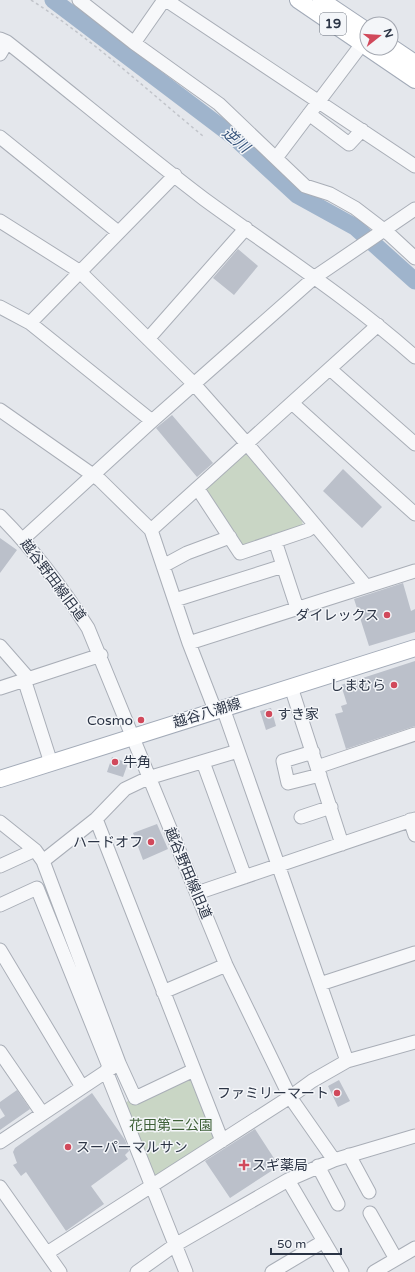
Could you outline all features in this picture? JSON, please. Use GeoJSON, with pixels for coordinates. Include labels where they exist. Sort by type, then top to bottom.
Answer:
{"type":"FeatureCollection","features":[{"type":"Feature","properties":{"kind":"main road","name":"19"},"geometry":{"type":"LineString","coordinates":[[298,0],[359,38]]}},
{"type":"Feature","properties":{"kind":"main road","name":"19"},"geometry":{"type":"LineString","coordinates":[[321,0],[359,35]]}},
{"type":"Feature","properties":{"kind":"main road"},"geometry":{"type":"LineString","coordinates":[[399,52],[415,63]]}},
{"type":"Feature","properties":{"kind":"main road","name":"19"},"geometry":{"type":"LineString","coordinates":[[384,56],[415,80]]}},
{"type":"Feature","properties":{"kind":"main road","name":"越谷八潮線"},"geometry":{"type":"LineString","coordinates":[[0,779],[415,648]]}},
{"type":"Feature","properties":{"kind":"street"},"geometry":{"type":"LineString","coordinates":[[79,0],[134,44],[218,104],[305,186],[330,194],[355,208],[380,232],[415,258]]}},
{"type":"Feature","properties":{"kind":"street"},"geometry":{"type":"LineString","coordinates":[[134,44],[165,0],[415,166]]}},
{"type":"Feature","properties":{"kind":"street"},"geometry":{"type":"LineString","coordinates":[[0,54],[4,40],[175,175],[378,325],[415,357]]}},
{"type":"Feature","properties":{"kind":"street"},"geometry":{"type":"LineString","coordinates":[[276,158],[359,51]]}},
{"type":"Feature","properties":{"kind":"street"},"geometry":{"type":"LineString","coordinates":[[309,114],[349,144],[362,130]]}},
{"type":"Feature","properties":{"kind":"street"},"geometry":{"type":"LineString","coordinates":[[0,136],[118,232]]}},
{"type":"Feature","properties":{"kind":"street"},"geometry":{"type":"LineString","coordinates":[[30,323],[79,271],[175,175]]}},
{"type":"Feature","properties":{"kind":"street"},"geometry":{"type":"LineString","coordinates":[[23,539],[152,421],[315,277],[415,209]]}},
{"type":"Feature","properties":{"kind":"street"},"geometry":{"type":"LineString","coordinates":[[0,221],[79,271],[194,384],[248,445],[366,586]]}},
{"type":"Feature","properties":{"kind":"street"},"geometry":{"type":"LineString","coordinates":[[148,339],[246,228]]}},
{"type":"Feature","properties":{"kind":"street"},"geometry":{"type":"LineString","coordinates":[[0,307],[30,323],[152,421]]}},
{"type":"Feature","properties":{"kind":"street"},"geometry":{"type":"LineString","coordinates":[[151,530],[248,445],[378,325]]}},
{"type":"Feature","properties":{"kind":"street"},"geometry":{"type":"LineString","coordinates":[[330,369],[415,444]]}},
{"type":"Feature","properties":{"kind":"street"},"geometry":{"type":"LineString","coordinates":[[292,403],[415,514]]}},
{"type":"Feature","properties":{"kind":"street"},"geometry":{"type":"LineString","coordinates":[[0,410],[93,475],[151,530],[189,643],[238,751],[347,1061]]}},
{"type":"Feature","properties":{"kind":"street"},"geometry":{"type":"LineString","coordinates":[[198,488],[240,553],[308,530],[315,525]]}},
{"type":"Feature","properties":{"kind":"street","name":"越谷野田線旧道"},"geometry":{"type":"LineString","coordinates":[[0,516],[23,539],[68,595],[88,628],[101,655],[148,778],[226,965],[290,1098],[334,1160]]}},
{"type":"Feature","properties":{"kind":"street"},"geometry":{"type":"LineString","coordinates":[[163,566],[187,553],[230,537]]}},
{"type":"Feature","properties":{"kind":"street"},"geometry":{"type":"LineString","coordinates":[[275,541],[296,608]]}},
{"type":"Feature","properties":{"kind":"street"},"geometry":{"type":"LineString","coordinates":[[175,600],[283,566]]}},
{"type":"Feature","properties":{"kind":"street"},"geometry":{"type":"LineString","coordinates":[[189,643],[415,571]]}},
{"type":"Feature","properties":{"kind":"street"},"geometry":{"type":"LineString","coordinates":[[0,646],[26,679],[51,763]]}},
{"type":"Feature","properties":{"kind":"street"},"geometry":{"type":"LineString","coordinates":[[0,688],[101,655]]}},
{"type":"Feature","properties":{"kind":"street"},"geometry":{"type":"LineString","coordinates":[[291,687],[342,844]]}},
{"type":"Feature","properties":{"kind":"street"},"geometry":{"type":"LineString","coordinates":[[313,752],[283,761],[288,783],[415,734]]}},
{"type":"Feature","properties":{"kind":"street"},"geometry":{"type":"LineString","coordinates":[[43,861],[96,819],[125,789],[148,778],[238,751]]}},
{"type":"Feature","properties":{"kind":"street"},"geometry":{"type":"LineString","coordinates":[[203,762],[245,877]]}},
{"type":"Feature","properties":{"kind":"street"},"geometry":{"type":"LineString","coordinates":[[301,817],[330,807]]}},
{"type":"Feature","properties":{"kind":"street"},"geometry":{"type":"LineString","coordinates":[[96,819],[222,1141]]}},
{"type":"Feature","properties":{"kind":"street"},"geometry":{"type":"LineString","coordinates":[[197,894],[413,819],[415,834]]}},
{"type":"Feature","properties":{"kind":"street"},"geometry":{"type":"LineString","coordinates":[[0,822],[35,850],[43,861],[152,1186],[186,1272]]}},
{"type":"Feature","properties":{"kind":"street"},"geometry":{"type":"LineString","coordinates":[[0,866],[35,850]]}},
{"type":"Feature","properties":{"kind":"street"},"geometry":{"type":"LineString","coordinates":[[0,905],[37,888],[112,1068],[135,1098],[194,1070]]}},
{"type":"Feature","properties":{"kind":"street"},"geometry":{"type":"LineString","coordinates":[[0,950],[82,1087]]}},
{"type":"Feature","properties":{"kind":"street"},"geometry":{"type":"LineString","coordinates":[[320,984],[415,953]]}},
{"type":"Feature","properties":{"kind":"street"},"geometry":{"type":"LineString","coordinates":[[163,992],[226,965]]}},
{"type":"Feature","properties":{"kind":"street"},"geometry":{"type":"LineString","coordinates":[[47,1253],[290,1098],[312,1081],[347,1061],[415,1042]]}},
{"type":"Feature","properties":{"kind":"street"},"geometry":{"type":"LineString","coordinates":[[0,1052],[42,1113]]}},
{"type":"Feature","properties":{"kind":"street"},"geometry":{"type":"LineString","coordinates":[[0,1142],[112,1068]]}},
{"type":"Feature","properties":{"kind":"street"},"geometry":{"type":"LineString","coordinates":[[137,1272],[175,1245],[288,1180],[334,1160],[415,1136]]}},
{"type":"Feature","properties":{"kind":"street"},"geometry":{"type":"LineString","coordinates":[[349,1155],[368,1192]]}},
{"type":"Feature","properties":{"kind":"street"},"geometry":{"type":"LineString","coordinates":[[318,1166],[338,1204]]}},
{"type":"Feature","properties":{"kind":"street"},"geometry":{"type":"LineString","coordinates":[[288,1180],[342,1272]]}},
{"type":"Feature","properties":{"kind":"street"},"geometry":{"type":"LineString","coordinates":[[0,1187],[60,1272]]}},
{"type":"Feature","properties":{"kind":"street"},"geometry":{"type":"LineString","coordinates":[[370,1213],[396,1259]]}},
{"type":"Feature","properties":{"kind":"street"},"geometry":{"type":"LineString","coordinates":[[272,1272],[324,1241]]}},
{"type":"Feature","properties":{"kind":"street"},"geometry":{"type":"LineString","coordinates":[[374,1272],[415,1248]]}},
{"type":"Feature","properties":{"kind":"path"},"geometry":{"type":"LineString","coordinates":[[31,0],[50,12],[203,136]]}},
{"type":"Feature","properties":{"kind":"green space"},"geometry":{"type":"Polygon","coordinates":[[[241,455],[247,455],[253,459],[302,521],[303,526],[245,546],[242,545],[206,492],[206,488],[241,455]]]}},
{"type":"Feature","properties":{"kind":"green space","name":"花田第二公園"},"geometry":{"type":"Polygon","coordinates":[[[194,1070],[222,1141],[152,1186],[120,1105],[194,1070]]]}},
{"type":"Feature","properties":{"kind":"building"},"geometry":{"type":"Polygon","coordinates":[[[238,249],[258,266],[234,295],[213,278],[238,249]]]}},
{"type":"Feature","properties":{"kind":"building"},"geometry":{"type":"Polygon","coordinates":[[[172,415],[213,463],[197,477],[156,428],[172,415]]]}},
{"type":"Feature","properties":{"kind":"building"},"geometry":{"type":"Polygon","coordinates":[[[343,469],[382,507],[362,528],[323,491],[343,469]]]}},
{"type":"Feature","properties":{"kind":"building"},"geometry":{"type":"Polygon","coordinates":[[[0,538],[17,550],[0,573],[0,538]]]}},
{"type":"Feature","properties":{"kind":"building"},"geometry":{"type":"Polygon","coordinates":[[[403,583],[411,611],[415,609],[415,632],[369,646],[354,599],[403,583]]]}},
{"type":"Feature","properties":{"kind":"building"},"geometry":{"type":"Polygon","coordinates":[[[415,661],[415,726],[346,749],[335,714],[343,712],[341,706],[347,704],[341,685],[415,661]]]}},
{"type":"Feature","properties":{"kind":"building"},"geometry":{"type":"Polygon","coordinates":[[[271,708],[276,726],[266,730],[260,711],[271,708]]]}},
{"type":"Feature","properties":{"kind":"building"},"geometry":{"type":"Polygon","coordinates":[[[112,757],[128,763],[123,777],[107,772],[112,757]]]}},
{"type":"Feature","properties":{"kind":"building"},"geometry":{"type":"Polygon","coordinates":[[[157,824],[168,849],[143,860],[133,833],[157,824]]]}},
{"type":"Feature","properties":{"kind":"building"},"geometry":{"type":"Polygon","coordinates":[[[339,1080],[350,1101],[338,1107],[328,1086],[339,1080]]]}},
{"type":"Feature","properties":{"kind":"building"},"geometry":{"type":"Polygon","coordinates":[[[17,1090],[30,1109],[0,1130],[0,1119],[5,1116],[0,1108],[0,1102],[17,1090]]]}},
{"type":"Feature","properties":{"kind":"building"},"geometry":{"type":"Polygon","coordinates":[[[92,1093],[125,1140],[129,1151],[125,1155],[128,1159],[91,1186],[104,1204],[66,1231],[26,1172],[21,1176],[13,1165],[17,1163],[13,1152],[15,1148],[92,1093]]]}},
{"type":"Feature","properties":{"kind":"building"},"geometry":{"type":"Polygon","coordinates":[[[255,1129],[279,1166],[230,1198],[205,1161],[255,1129]]]}},
{"type":"Feature","properties":{"kind":"waterway","name":"逆川"},"geometry":{"type":"LineString","coordinates":[[53,0],[234,137],[297,195],[355,227],[415,281]]}},
{"type":"Feature","properties":{"kind":"place","name":"ダイレックス"},"geometry":{"type":"Point","coordinates":[387,615]}},
{"type":"Feature","properties":{"kind":"place","name":"しまむら"},"geometry":{"type":"Point","coordinates":[394,685]}},
{"type":"Feature","properties":{"kind":"place","name":"すき家"},"geometry":{"type":"Point","coordinates":[269,714]}},
{"type":"Feature","properties":{"kind":"place","name":"Cosmo"},"geometry":{"type":"Point","coordinates":[141,720]}},
{"type":"Feature","properties":{"kind":"place","name":"牛角"},"geometry":{"type":"Point","coordinates":[115,762]}},
{"type":"Feature","properties":{"kind":"place","name":"ハードオフ"},"geometry":{"type":"Point","coordinates":[151,842]}},
{"type":"Feature","properties":{"kind":"place","name":"ファミリーマート"},"geometry":{"type":"Point","coordinates":[337,1093]}},
{"type":"Feature","properties":{"kind":"place","name":"スーパーマルサン"},"geometry":{"type":"Point","coordinates":[68,1147]}},
{"type":"Feature","properties":{"kind":"place","name":"スギ薬局"},"geometry":{"type":"Point","coordinates":[244,1165]}}]}
